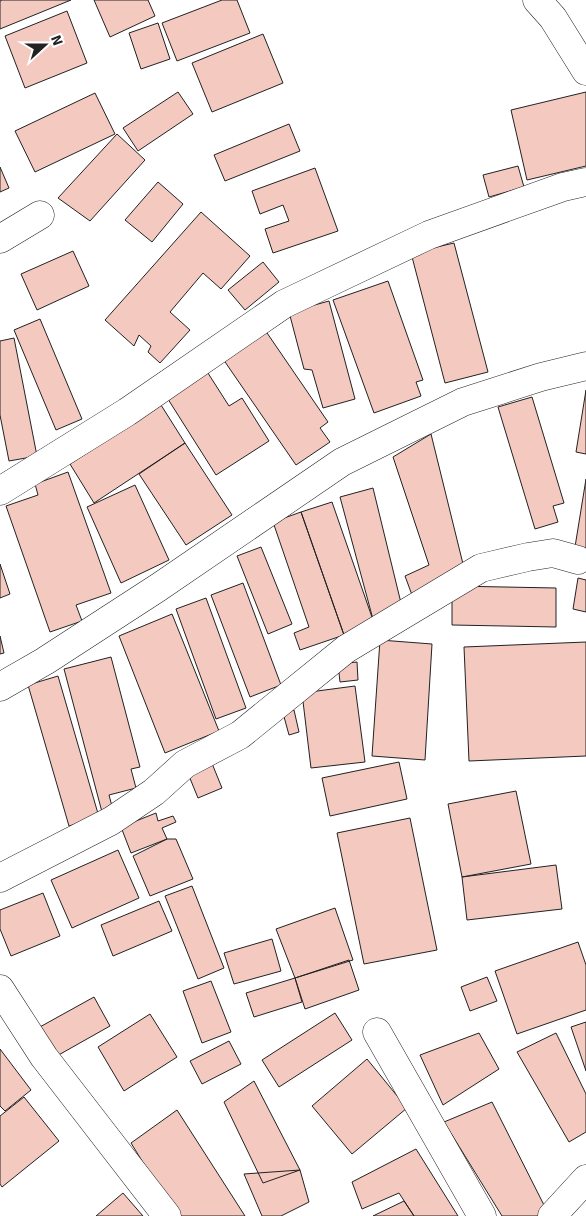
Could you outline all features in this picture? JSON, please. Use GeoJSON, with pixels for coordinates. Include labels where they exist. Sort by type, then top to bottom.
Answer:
{"type":"FeatureCollection","features":[{"type":"Feature","properties":{"kind":"street"},"geometry":{"type":"LineString","coordinates":[[537,0],[553,18],[586,71]]}},
{"type":"Feature","properties":{"kind":"street"},"geometry":{"type":"LineString","coordinates":[[0,491],[127,412],[284,304],[429,235],[563,187],[586,182]]}},
{"type":"Feature","properties":{"kind":"street"},"geometry":{"type":"LineString","coordinates":[[0,239],[40,215]]}},
{"type":"Feature","properties":{"kind":"street"},"geometry":{"type":"LineString","coordinates":[[0,687],[45,661],[159,587],[342,462],[463,402],[541,377],[586,366]]}},
{"type":"Feature","properties":{"kind":"street"},"geometry":{"type":"LineString","coordinates":[[0,878],[111,821],[154,792],[185,764],[240,735],[346,649],[481,568],[528,556],[553,553],[578,560]]}},
{"type":"Feature","properties":{"kind":"street"},"geometry":{"type":"LineString","coordinates":[[0,989],[44,1057],[167,1216]]}},
{"type":"Feature","properties":{"kind":"street"},"geometry":{"type":"LineString","coordinates":[[378,1032],[482,1216]]}},
{"type":"Feature","properties":{"kind":"street"},"geometry":{"type":"LineString","coordinates":[[552,1216],[586,1179]]}},
{"type":"Feature","properties":{"kind":"building"},"geometry":{"type":"Polygon","coordinates":[[[71,0],[0,29],[0,1],[71,0]]]}},
{"type":"Feature","properties":{"kind":"building"},"geometry":{"type":"Polygon","coordinates":[[[94,0],[148,0],[155,16],[110,37],[94,0]]]}},
{"type":"Feature","properties":{"kind":"building"},"geometry":{"type":"Polygon","coordinates":[[[222,0],[237,0],[250,33],[177,61],[162,23],[222,0]]]}},
{"type":"Feature","properties":{"kind":"building"},"geometry":{"type":"Polygon","coordinates":[[[67,11],[87,63],[25,88],[5,36],[67,11]]]}},
{"type":"Feature","properties":{"kind":"building"},"geometry":{"type":"Polygon","coordinates":[[[158,23],[170,59],[141,69],[129,33],[158,23]]]}},
{"type":"Feature","properties":{"kind":"building"},"geometry":{"type":"Polygon","coordinates":[[[263,34],[283,83],[212,112],[192,63],[263,34]]]}},
{"type":"Feature","properties":{"kind":"building"},"geometry":{"type":"Polygon","coordinates":[[[178,92],[193,114],[138,151],[123,128],[178,92]]]}},
{"type":"Feature","properties":{"kind":"building"},"geometry":{"type":"Polygon","coordinates":[[[586,92],[586,166],[527,180],[511,110],[586,92]]]}},
{"type":"Feature","properties":{"kind":"building"},"geometry":{"type":"Polygon","coordinates":[[[95,93],[115,134],[35,172],[15,131],[95,93]]]}},
{"type":"Feature","properties":{"kind":"building"},"geometry":{"type":"Polygon","coordinates":[[[289,124],[300,151],[225,181],[214,155],[289,124]]]}},
{"type":"Feature","properties":{"kind":"building"},"geometry":{"type":"Polygon","coordinates":[[[117,134],[145,160],[90,221],[58,198],[117,134]]]}},
{"type":"Feature","properties":{"kind":"building"},"geometry":{"type":"Polygon","coordinates":[[[518,166],[524,187],[489,197],[483,175],[518,166]]]}},
{"type":"Feature","properties":{"kind":"building"},"geometry":{"type":"Polygon","coordinates":[[[0,167],[9,188],[0,192],[0,167]]]}},
{"type":"Feature","properties":{"kind":"building"},"geometry":{"type":"Polygon","coordinates":[[[315,168],[338,231],[273,253],[265,229],[289,221],[283,205],[260,214],[252,191],[315,168]]]}},
{"type":"Feature","properties":{"kind":"building"},"geometry":{"type":"Polygon","coordinates":[[[158,182],[183,204],[152,242],[125,220],[158,182]]]}},
{"type":"Feature","properties":{"kind":"building"},"geometry":{"type":"Polygon","coordinates":[[[201,212],[250,256],[221,289],[203,273],[170,312],[190,330],[160,363],[148,352],[151,346],[139,335],[134,346],[105,320],[201,212]]]}},
{"type":"Feature","properties":{"kind":"building"},"geometry":{"type":"Polygon","coordinates":[[[454,243],[488,372],[445,383],[411,253],[454,243]]]}},
{"type":"Feature","properties":{"kind":"building"},"geometry":{"type":"Polygon","coordinates":[[[73,251],[89,286],[37,310],[21,274],[73,251]]]}},
{"type":"Feature","properties":{"kind":"building"},"geometry":{"type":"Polygon","coordinates":[[[263,262],[279,282],[245,310],[228,290],[263,262]]]}},
{"type":"Feature","properties":{"kind":"building"},"geometry":{"type":"Polygon","coordinates":[[[388,281],[423,380],[416,382],[421,396],[374,413],[333,300],[388,281]]]}},
{"type":"Feature","properties":{"kind":"building"},"geometry":{"type":"Polygon","coordinates":[[[329,301],[355,399],[323,408],[312,370],[304,369],[289,312],[329,301]]]}},
{"type":"Feature","properties":{"kind":"building"},"geometry":{"type":"Polygon","coordinates":[[[40,319],[82,419],[56,430],[14,330],[40,319]]]}},
{"type":"Feature","properties":{"kind":"building"},"geometry":{"type":"Polygon","coordinates":[[[265,330],[328,422],[320,428],[330,442],[296,465],[223,359],[265,330]]]}},
{"type":"Feature","properties":{"kind":"building"},"geometry":{"type":"Polygon","coordinates":[[[14,338],[37,456],[9,461],[0,415],[0,341],[14,338]]]}},
{"type":"Feature","properties":{"kind":"building"},"geometry":{"type":"Polygon","coordinates":[[[206,370],[229,406],[242,398],[269,441],[216,475],[166,396],[206,370]]]}},
{"type":"Feature","properties":{"kind":"building"},"geometry":{"type":"Polygon","coordinates":[[[586,390],[586,454],[576,452],[586,390]]]}},
{"type":"Feature","properties":{"kind":"building"},"geometry":{"type":"Polygon","coordinates":[[[532,397],[564,503],[553,506],[558,522],[535,529],[498,407],[532,397]]]}},
{"type":"Feature","properties":{"kind":"building"},"geometry":{"type":"Polygon","coordinates":[[[161,405],[185,443],[94,503],[70,464],[161,405]]]}},
{"type":"Feature","properties":{"kind":"building"},"geometry":{"type":"Polygon","coordinates":[[[431,434],[464,568],[412,595],[405,576],[429,565],[393,457],[431,434]]]}},
{"type":"Feature","properties":{"kind":"building"},"geometry":{"type":"Polygon","coordinates":[[[185,443],[232,515],[186,545],[139,474],[185,443]]]}},
{"type":"Feature","properties":{"kind":"building"},"geometry":{"type":"Polygon","coordinates":[[[68,472],[111,593],[76,605],[82,621],[50,632],[6,506],[38,495],[35,484],[68,472]]]}},
{"type":"Feature","properties":{"kind":"building"},"geometry":{"type":"Polygon","coordinates":[[[586,479],[586,555],[574,553],[586,479]]]}},
{"type":"Feature","properties":{"kind":"building"},"geometry":{"type":"Polygon","coordinates":[[[135,485],[169,560],[121,583],[87,507],[135,485]]]}},
{"type":"Feature","properties":{"kind":"building"},"geometry":{"type":"Polygon","coordinates":[[[373,488],[401,603],[374,623],[340,497],[373,488]]]}},
{"type":"Feature","properties":{"kind":"building"},"geometry":{"type":"Polygon","coordinates":[[[332,502],[374,623],[344,635],[301,512],[332,502]]]}},
{"type":"Feature","properties":{"kind":"building"},"geometry":{"type":"Polygon","coordinates":[[[301,512],[344,635],[300,650],[294,633],[309,627],[273,522],[301,512]]]}},
{"type":"Feature","properties":{"kind":"building"},"geometry":{"type":"Polygon","coordinates":[[[261,547],[292,624],[268,634],[237,556],[261,547]]]}},
{"type":"Feature","properties":{"kind":"building"},"geometry":{"type":"Polygon","coordinates":[[[0,564],[10,594],[0,598],[0,564]]]}},
{"type":"Feature","properties":{"kind":"building"},"geometry":{"type":"Polygon","coordinates":[[[578,578],[586,580],[586,612],[573,609],[578,578]]]}},
{"type":"Feature","properties":{"kind":"building"},"geometry":{"type":"Polygon","coordinates":[[[243,583],[281,685],[250,697],[211,595],[243,583]]]}},
{"type":"Feature","properties":{"kind":"building"},"geometry":{"type":"Polygon","coordinates":[[[452,586],[556,588],[556,627],[452,625],[452,586]]]}},
{"type":"Feature","properties":{"kind":"building"},"geometry":{"type":"Polygon","coordinates":[[[206,598],[246,708],[216,719],[176,609],[206,598]]]}},
{"type":"Feature","properties":{"kind":"building"},"geometry":{"type":"Polygon","coordinates":[[[172,614],[219,731],[165,753],[119,636],[172,614]]]}},
{"type":"Feature","properties":{"kind":"building"},"geometry":{"type":"Polygon","coordinates":[[[0,636],[4,653],[0,654],[0,636]]]}},
{"type":"Feature","properties":{"kind":"building"},"geometry":{"type":"Polygon","coordinates":[[[380,640],[432,644],[425,760],[372,756],[380,640]]]}},
{"type":"Feature","properties":{"kind":"building"},"geometry":{"type":"Polygon","coordinates":[[[586,642],[586,756],[469,761],[464,647],[586,642]]]}},
{"type":"Feature","properties":{"kind":"building"},"geometry":{"type":"Polygon","coordinates":[[[111,657],[140,767],[131,769],[136,788],[109,795],[113,810],[102,812],[64,669],[111,657]]]}},
{"type":"Feature","properties":{"kind":"building"},"geometry":{"type":"Polygon","coordinates":[[[357,662],[358,680],[340,682],[338,664],[357,662]]]}},
{"type":"Feature","properties":{"kind":"building"},"geometry":{"type":"Polygon","coordinates":[[[58,676],[99,817],[69,826],[28,685],[58,676]]]}},
{"type":"Feature","properties":{"kind":"building"},"geometry":{"type":"Polygon","coordinates":[[[355,686],[365,762],[311,768],[302,693],[355,686]]]}},
{"type":"Feature","properties":{"kind":"building"},"geometry":{"type":"Polygon","coordinates":[[[294,710],[299,732],[289,735],[283,713],[294,710]]]}},
{"type":"Feature","properties":{"kind":"building"},"geometry":{"type":"Polygon","coordinates":[[[211,761],[222,788],[198,798],[187,771],[211,761]]]}},
{"type":"Feature","properties":{"kind":"building"},"geometry":{"type":"Polygon","coordinates":[[[399,762],[407,799],[330,816],[322,778],[399,762]]]}},
{"type":"Feature","properties":{"kind":"building"},"geometry":{"type":"Polygon","coordinates":[[[516,791],[531,864],[462,877],[448,804],[516,791]]]}},
{"type":"Feature","properties":{"kind":"building"},"geometry":{"type":"Polygon","coordinates":[[[156,813],[158,821],[173,816],[176,822],[162,828],[167,839],[131,853],[121,827],[156,813]]]}},
{"type":"Feature","properties":{"kind":"building"},"geometry":{"type":"Polygon","coordinates":[[[410,818],[437,950],[364,964],[337,833],[410,818]]]}},
{"type":"Feature","properties":{"kind":"building"},"geometry":{"type":"Polygon","coordinates":[[[167,839],[176,839],[193,879],[150,896],[133,856],[167,839]]]}},
{"type":"Feature","properties":{"kind":"building"},"geometry":{"type":"Polygon","coordinates":[[[118,850],[139,898],[72,928],[51,880],[118,850]]]}},
{"type":"Feature","properties":{"kind":"building"},"geometry":{"type":"Polygon","coordinates":[[[556,865],[562,909],[467,920],[462,877],[556,865]]]}},
{"type":"Feature","properties":{"kind":"building"},"geometry":{"type":"Polygon","coordinates":[[[192,886],[224,968],[198,979],[165,896],[192,886]]]}},
{"type":"Feature","properties":{"kind":"building"},"geometry":{"type":"Polygon","coordinates":[[[43,893],[60,936],[11,956],[0,929],[0,910],[43,893]]]}},
{"type":"Feature","properties":{"kind":"building"},"geometry":{"type":"Polygon","coordinates":[[[159,901],[172,931],[113,956],[101,925],[159,901]]]}},
{"type":"Feature","properties":{"kind":"building"},"geometry":{"type":"Polygon","coordinates":[[[335,908],[353,960],[295,978],[276,929],[335,908]]]}},
{"type":"Feature","properties":{"kind":"building"},"geometry":{"type":"Polygon","coordinates":[[[272,939],[281,971],[234,984],[224,953],[272,939]]]}},
{"type":"Feature","properties":{"kind":"building"},"geometry":{"type":"Polygon","coordinates":[[[578,942],[586,965],[586,1010],[517,1034],[495,971],[578,942]]]}},
{"type":"Feature","properties":{"kind":"building"},"geometry":{"type":"Polygon","coordinates":[[[349,960],[359,990],[305,1009],[295,978],[349,960]]]}},
{"type":"Feature","properties":{"kind":"building"},"geometry":{"type":"Polygon","coordinates":[[[487,977],[497,1001],[470,1011],[461,987],[487,977]]]}},
{"type":"Feature","properties":{"kind":"building"},"geometry":{"type":"Polygon","coordinates":[[[295,978],[302,1002],[254,1017],[246,993],[295,978]]]}},
{"type":"Feature","properties":{"kind":"building"},"geometry":{"type":"Polygon","coordinates":[[[211,981],[231,1032],[202,1043],[183,991],[211,981]]]}},
{"type":"Feature","properties":{"kind":"building"},"geometry":{"type":"Polygon","coordinates":[[[94,997],[110,1026],[55,1057],[38,1028],[94,997]]]}},
{"type":"Feature","properties":{"kind":"building"},"geometry":{"type":"Polygon","coordinates":[[[335,1013],[352,1040],[279,1087],[262,1060],[335,1013]]]}},
{"type":"Feature","properties":{"kind":"building"},"geometry":{"type":"Polygon","coordinates":[[[150,1014],[177,1057],[124,1091],[98,1047],[150,1014]]]}},
{"type":"Feature","properties":{"kind":"building"},"geometry":{"type":"Polygon","coordinates":[[[586,1022],[586,1071],[571,1027],[586,1022]]]}},
{"type":"Feature","properties":{"kind":"building"},"geometry":{"type":"Polygon","coordinates":[[[479,1033],[499,1069],[443,1105],[420,1055],[479,1033]]]}},
{"type":"Feature","properties":{"kind":"building"},"geometry":{"type":"Polygon","coordinates":[[[556,1033],[586,1094],[586,1132],[569,1142],[517,1052],[556,1033]]]}},
{"type":"Feature","properties":{"kind":"building"},"geometry":{"type":"Polygon","coordinates":[[[229,1041],[241,1064],[202,1084],[190,1061],[229,1041]]]}},
{"type":"Feature","properties":{"kind":"building"},"geometry":{"type":"Polygon","coordinates":[[[0,1049],[31,1090],[5,1111],[0,1106],[0,1049]]]}},
{"type":"Feature","properties":{"kind":"building"},"geometry":{"type":"Polygon","coordinates":[[[367,1059],[407,1108],[352,1154],[312,1106],[367,1059]]]}},
{"type":"Feature","properties":{"kind":"building"},"geometry":{"type":"Polygon","coordinates":[[[254,1081],[300,1170],[263,1183],[224,1102],[254,1081]]]}},
{"type":"Feature","properties":{"kind":"building"},"geometry":{"type":"Polygon","coordinates":[[[24,1097],[59,1141],[2,1187],[0,1184],[0,1116],[24,1097]]]}},
{"type":"Feature","properties":{"kind":"building"},"geometry":{"type":"Polygon","coordinates":[[[492,1102],[548,1213],[544,1216],[502,1216],[444,1122],[492,1102]]]}},
{"type":"Feature","properties":{"kind":"building"},"geometry":{"type":"Polygon","coordinates":[[[177,1110],[245,1216],[176,1216],[131,1143],[177,1110]]]}},
{"type":"Feature","properties":{"kind":"building"},"geometry":{"type":"Polygon","coordinates":[[[416,1149],[458,1216],[414,1216],[399,1193],[362,1209],[352,1182],[416,1149]]]}},
{"type":"Feature","properties":{"kind":"building"},"geometry":{"type":"Polygon","coordinates":[[[300,1170],[309,1202],[281,1216],[262,1216],[244,1174],[300,1170]]]}},
{"type":"Feature","properties":{"kind":"building"},"geometry":{"type":"Polygon","coordinates":[[[123,1193],[143,1216],[96,1216],[123,1193]]]}},
{"type":"Feature","properties":{"kind":"building"},"geometry":{"type":"Polygon","coordinates":[[[404,1201],[414,1216],[373,1216],[404,1201]]]}}]}
